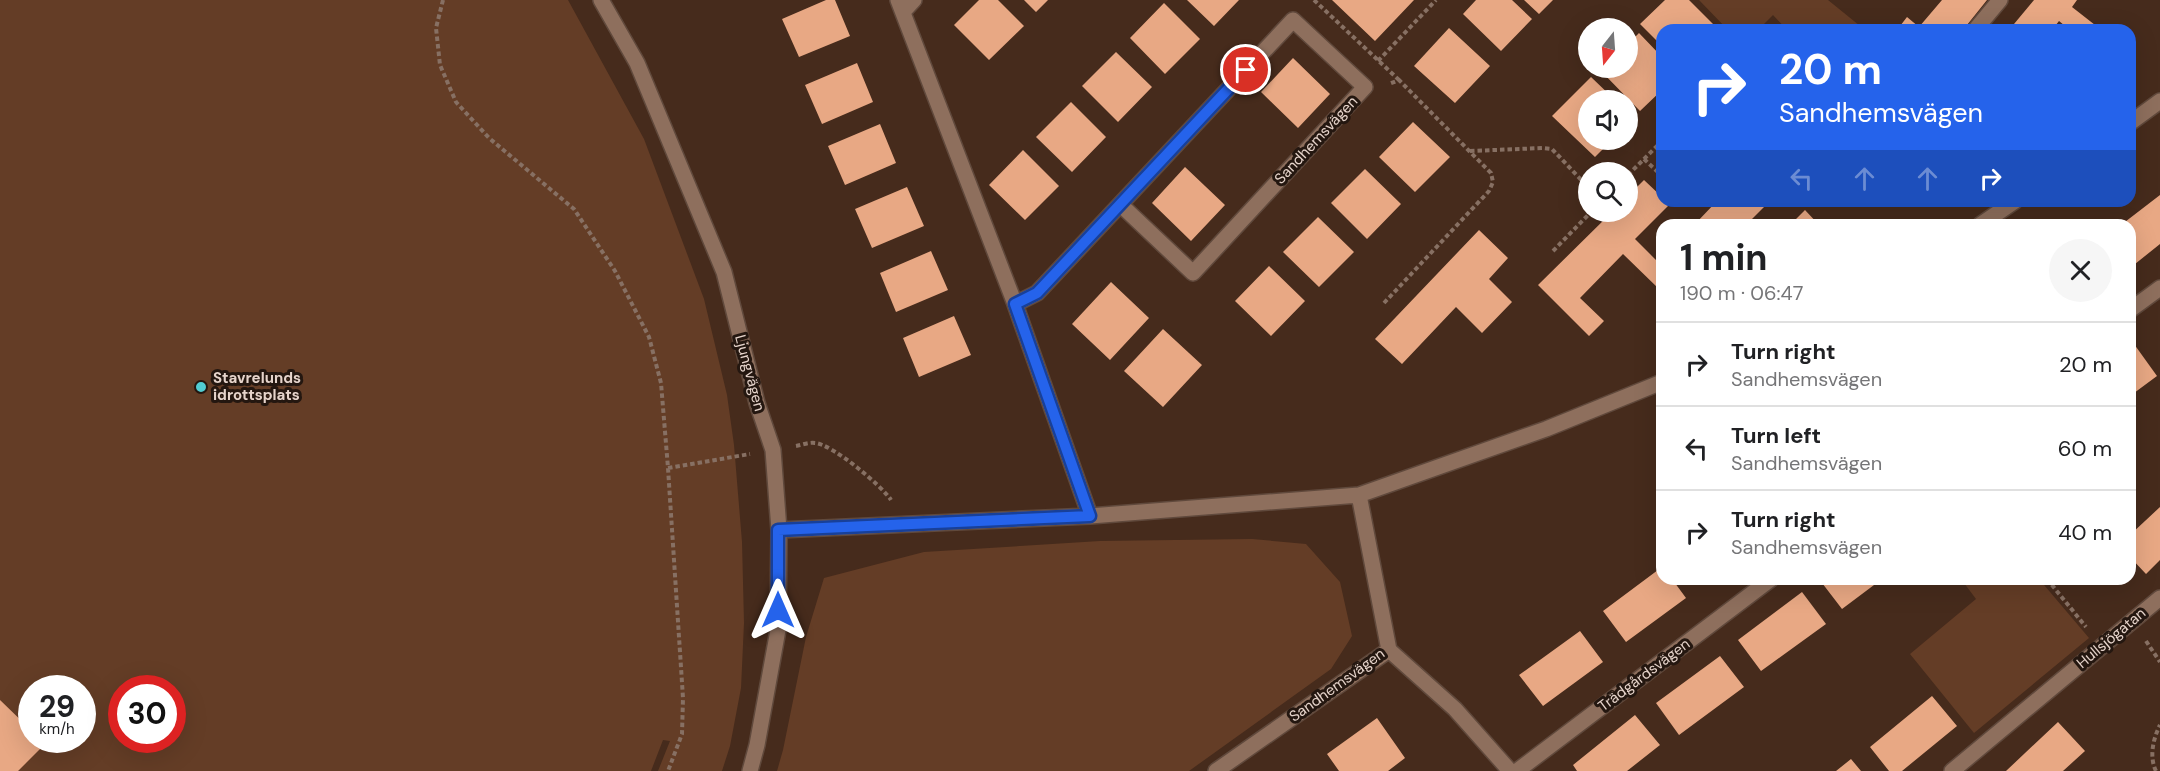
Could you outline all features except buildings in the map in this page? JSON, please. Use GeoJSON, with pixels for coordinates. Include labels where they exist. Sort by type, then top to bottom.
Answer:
{"type":"FeatureCollection","features":[{"type":"Feature","properties":{"kind":"street","name":"Ljungvägen"},"geometry":{"type":"LineString","coordinates":[[601,0],[637,63],[724,272],[757,403],[773,450],[778,530],[778,630],[757,745],[750,771]]}},
{"type":"Feature","properties":{"kind":"street"},"geometry":{"type":"LineString","coordinates":[[914,0],[900,6],[1015,304],[1090,516]]}},
{"type":"Feature","properties":{"kind":"street"},"geometry":{"type":"LineString","coordinates":[[1980,24],[2000,0]]}},
{"type":"Feature","properties":{"kind":"street","name":"Sandhemsvägen"},"geometry":{"type":"LineString","coordinates":[[1015,304],[1037,293],[1293,20],[1365,87],[1193,273],[1120,206]]}},
{"type":"Feature","properties":{"kind":"street"},"geometry":{"type":"LineString","coordinates":[[2136,119],[2158,106]]}},
{"type":"Feature","properties":{"kind":"street"},"geometry":{"type":"LineString","coordinates":[[1989,219],[2006,207]]}},
{"type":"Feature","properties":{"kind":"street"},"geometry":{"type":"LineString","coordinates":[[2136,306],[2160,288]]}},
{"type":"Feature","properties":{"kind":"street"},"geometry":{"type":"LineString","coordinates":[[778,530],[1090,516],[1359,495],[1546,429],[1656,384]]}},
{"type":"Feature","properties":{"kind":"street","name":"Sandhemsvägen"},"geometry":{"type":"LineString","coordinates":[[1216,771],[1389,650],[1359,495]]}},
{"type":"Feature","properties":{"kind":"street","name":"Trädgårdsvägen"},"geometry":{"type":"LineString","coordinates":[[1517,771],[1763,585]]}},
{"type":"Feature","properties":{"kind":"street","name":"Hullsjögatan"},"geometry":{"type":"LineString","coordinates":[[1952,771],[2160,598]]}},
{"type":"Feature","properties":{"kind":"street"},"geometry":{"type":"LineString","coordinates":[[1389,650],[1455,709],[1510,771]]}},
{"type":"Feature","properties":{"kind":"path"},"geometry":{"type":"LineString","coordinates":[[443,0],[436,28],[440,65],[456,102],[489,138],[574,209],[615,271],[649,337],[662,393],[683,698],[682,734],[668,771]]}},
{"type":"Feature","properties":{"kind":"path"},"geometry":{"type":"LineString","coordinates":[[1314,0],[1399,80],[1491,173],[1493,182],[1490,191],[1384,303]]}},
{"type":"Feature","properties":{"kind":"path"},"geometry":{"type":"LineString","coordinates":[[1378,61],[1436,0]]}},
{"type":"Feature","properties":{"kind":"path"},"geometry":{"type":"LineString","coordinates":[[1365,87],[1381,88],[1399,80]]}},
{"type":"Feature","properties":{"kind":"path"},"geometry":{"type":"LineString","coordinates":[[1638,165],[1656,147]]}},
{"type":"Feature","properties":{"kind":"path"},"geometry":{"type":"LineString","coordinates":[[1469,151],[1552,149],[1578,176]]}},
{"type":"Feature","properties":{"kind":"path"},"geometry":{"type":"LineString","coordinates":[[1644,159],[1656,170]]}},
{"type":"Feature","properties":{"kind":"path"},"geometry":{"type":"LineString","coordinates":[[1553,251],[1581,222]]}},
{"type":"Feature","properties":{"kind":"path"},"geometry":{"type":"LineString","coordinates":[[2052,585],[2101,647]]}},
{"type":"Feature","properties":{"kind":"path"},"geometry":{"type":"LineString","coordinates":[[2156,771],[2152,764],[2152,750],[2160,725]]}},
{"type":"Feature","properties":{"kind":"shaded area"},"geometry":{"type":"Polygon","coordinates":[[[0,0],[568,0],[644,139],[704,299],[727,395],[734,445],[742,542],[744,623],[741,688],[730,746],[722,771],[658,771],[670,741],[663,740],[651,771],[0,771],[0,0]]]}},
{"type":"Feature","properties":{"kind":"shaded area"},"geometry":{"type":"Polygon","coordinates":[[[1699,0],[1828,0],[1858,24],[1781,24],[1773,15],[1764,24],[1722,24],[1699,0]]]}},
{"type":"Feature","properties":{"kind":"shaded area"},"geometry":{"type":"Polygon","coordinates":[[[1252,539],[1306,544],[1340,582],[1352,636],[1331,669],[1189,771],[777,771],[806,637],[824,578],[924,552],[1100,541],[1252,539]]]}},
{"type":"Feature","properties":{"kind":"shaded area"},"geometry":{"type":"Polygon","coordinates":[[[1966,585],[2044,585],[2089,638],[1974,733],[1910,654],[1976,599],[1966,585]]]}},
{"type":"Feature","properties":{"kind":"place","name":"Stavrelunds idrottsplats"},"geometry":{"type":"Point","coordinates":[201,387]}},
{"type":"Feature","properties":{"kind":"route"},"geometry":{"type":"LineString","coordinates":[[778,610],[778,530],[1090,516],[1015,304],[1037,293],[1246,70]]}}]}
